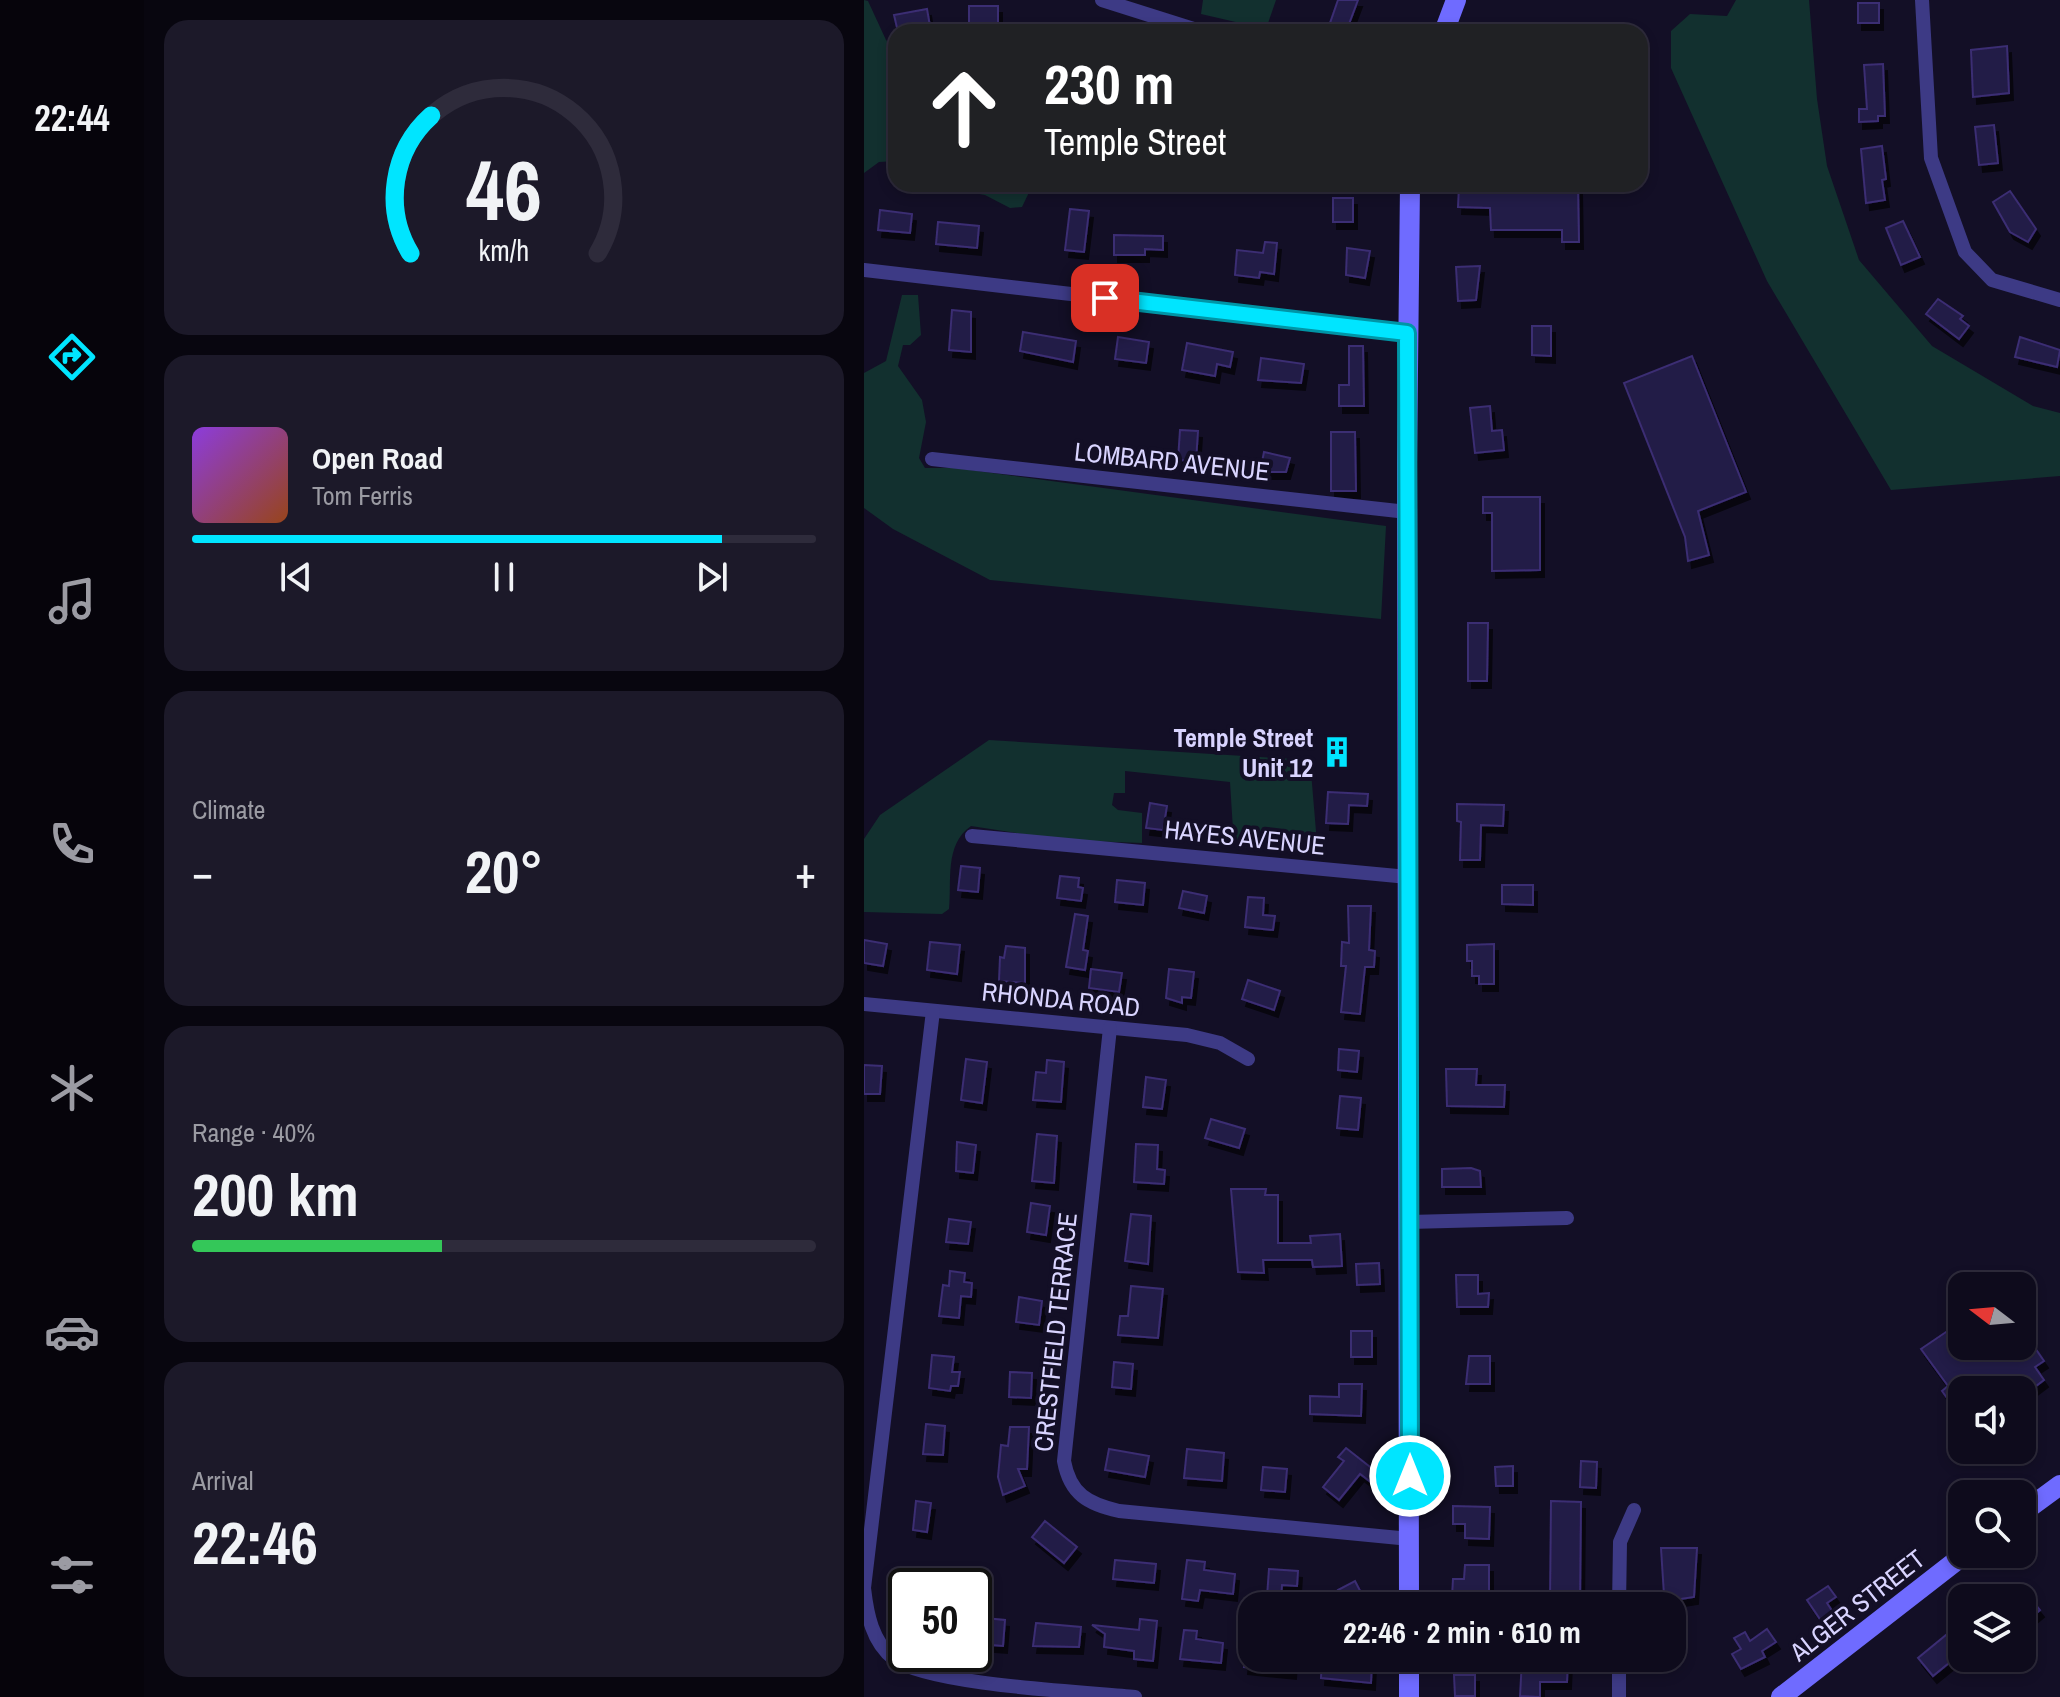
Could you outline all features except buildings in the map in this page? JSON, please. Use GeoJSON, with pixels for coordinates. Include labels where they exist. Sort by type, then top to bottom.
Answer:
{"type":"FeatureCollection","features":[{"type":"Feature","properties":{"kind":"main road"},"geometry":{"type":"LineString","coordinates":[[1447,24],[1456,0]]}},
{"type":"Feature","properties":{"kind":"main road"},"geometry":{"type":"LineString","coordinates":[[1409,1592],[1407,333],[1410,192]]}},
{"type":"Feature","properties":{"kind":"main road"},"geometry":{"type":"LineString","coordinates":[[2036,1503],[2060,1485]]}},
{"type":"Feature","properties":{"kind":"main road","name":"ALGER STREET"},"geometry":{"type":"LineString","coordinates":[[1781,1697],[1948,1567]]}},
{"type":"Feature","properties":{"kind":"main road"},"geometry":{"type":"LineString","coordinates":[[1409,1672],[1409,1697]]}},
{"type":"Feature","properties":{"kind":"street"},"geometry":{"type":"LineString","coordinates":[[1102,0],[1180,24]]}},
{"type":"Feature","properties":{"kind":"street"},"geometry":{"type":"LineString","coordinates":[[1922,0],[1931,158],[1965,252],[1992,280],[2060,300]]}},
{"type":"Feature","properties":{"kind":"street"},"geometry":{"type":"LineString","coordinates":[[864,270],[1407,333]]}},
{"type":"Feature","properties":{"kind":"street","name":"LOMBARD AVENUE"},"geometry":{"type":"LineString","coordinates":[[932,459],[1407,512]]}},
{"type":"Feature","properties":{"kind":"street","name":"HAYES AVENUE"},"geometry":{"type":"LineString","coordinates":[[972,836],[1077,843],[1408,877]]}},
{"type":"Feature","properties":{"kind":"street","name":"RHONDA ROAD"},"geometry":{"type":"LineString","coordinates":[[864,1004],[1205,1038],[1248,1059]]}},
{"type":"Feature","properties":{"kind":"street"},"geometry":{"type":"LineString","coordinates":[[933,1011],[864,1588],[866,1608],[881,1645],[911,1669],[950,1677],[1135,1697]]}},
{"type":"Feature","properties":{"kind":"street","name":"CRESTFIELD TERRACE"},"geometry":{"type":"LineString","coordinates":[[1110,1028],[1064,1461],[1067,1479],[1076,1492],[1089,1502],[1119,1511],[1410,1539]]}},
{"type":"Feature","properties":{"kind":"street"},"geometry":{"type":"LineString","coordinates":[[1409,1222],[1567,1218]]}},
{"type":"Feature","properties":{"kind":"street"},"geometry":{"type":"LineString","coordinates":[[1619,1592],[1620,1542],[1634,1510]]}},
{"type":"Feature","properties":{"kind":"street"},"geometry":{"type":"LineString","coordinates":[[1619,1672],[1619,1697]]}},
{"type":"Feature","properties":{"kind":"green space"},"geometry":{"type":"Polygon","coordinates":[[[864,0],[868,1],[888,42],[888,161],[879,162],[864,173],[864,0]]]}},
{"type":"Feature","properties":{"kind":"green space"},"geometry":{"type":"Polygon","coordinates":[[[1203,0],[1276,0],[1268,24],[1244,24],[1201,14],[1203,0]]]}},
{"type":"Feature","properties":{"kind":"green space"},"geometry":{"type":"Polygon","coordinates":[[[1736,0],[1809,0],[1817,99],[1827,166],[1859,260],[1932,346],[2033,406],[2060,413],[2060,476],[1891,490],[1767,281],[1671,68],[1671,31],[1690,14],[1727,16],[1736,0]]]}},
{"type":"Feature","properties":{"kind":"green space"},"geometry":{"type":"Polygon","coordinates":[[[968,192],[1029,192],[1022,207],[1010,208],[985,195],[968,192]]]}},
{"type":"Feature","properties":{"kind":"green space"},"geometry":{"type":"Polygon","coordinates":[[[902,295],[918,295],[921,335],[910,345],[903,345],[898,366],[922,400],[926,422],[919,458],[925,468],[955,468],[1386,526],[1381,619],[990,580],[893,529],[864,508],[864,373],[886,361],[902,295]]]}},
{"type":"Feature","properties":{"kind":"green space"},"geometry":{"type":"Polygon","coordinates":[[[989,740],[1310,760],[1318,855],[1234,846],[1230,782],[1125,771],[1125,793],[1114,793],[1112,805],[1118,810],[1142,813],[1142,843],[1062,840],[971,826],[962,834],[953,853],[949,909],[942,914],[864,912],[864,839],[880,815],[989,740]]]}},
{"type":"Feature","properties":{"kind":"place","name":"Temple Street Unit 12"},"geometry":{"type":"Point","coordinates":[1337,752]}},
{"type":"Feature","properties":{"kind":"route"},"geometry":{"type":"LineString","coordinates":[[1105,298],[1407,333],[1410,1476]]}}]}
